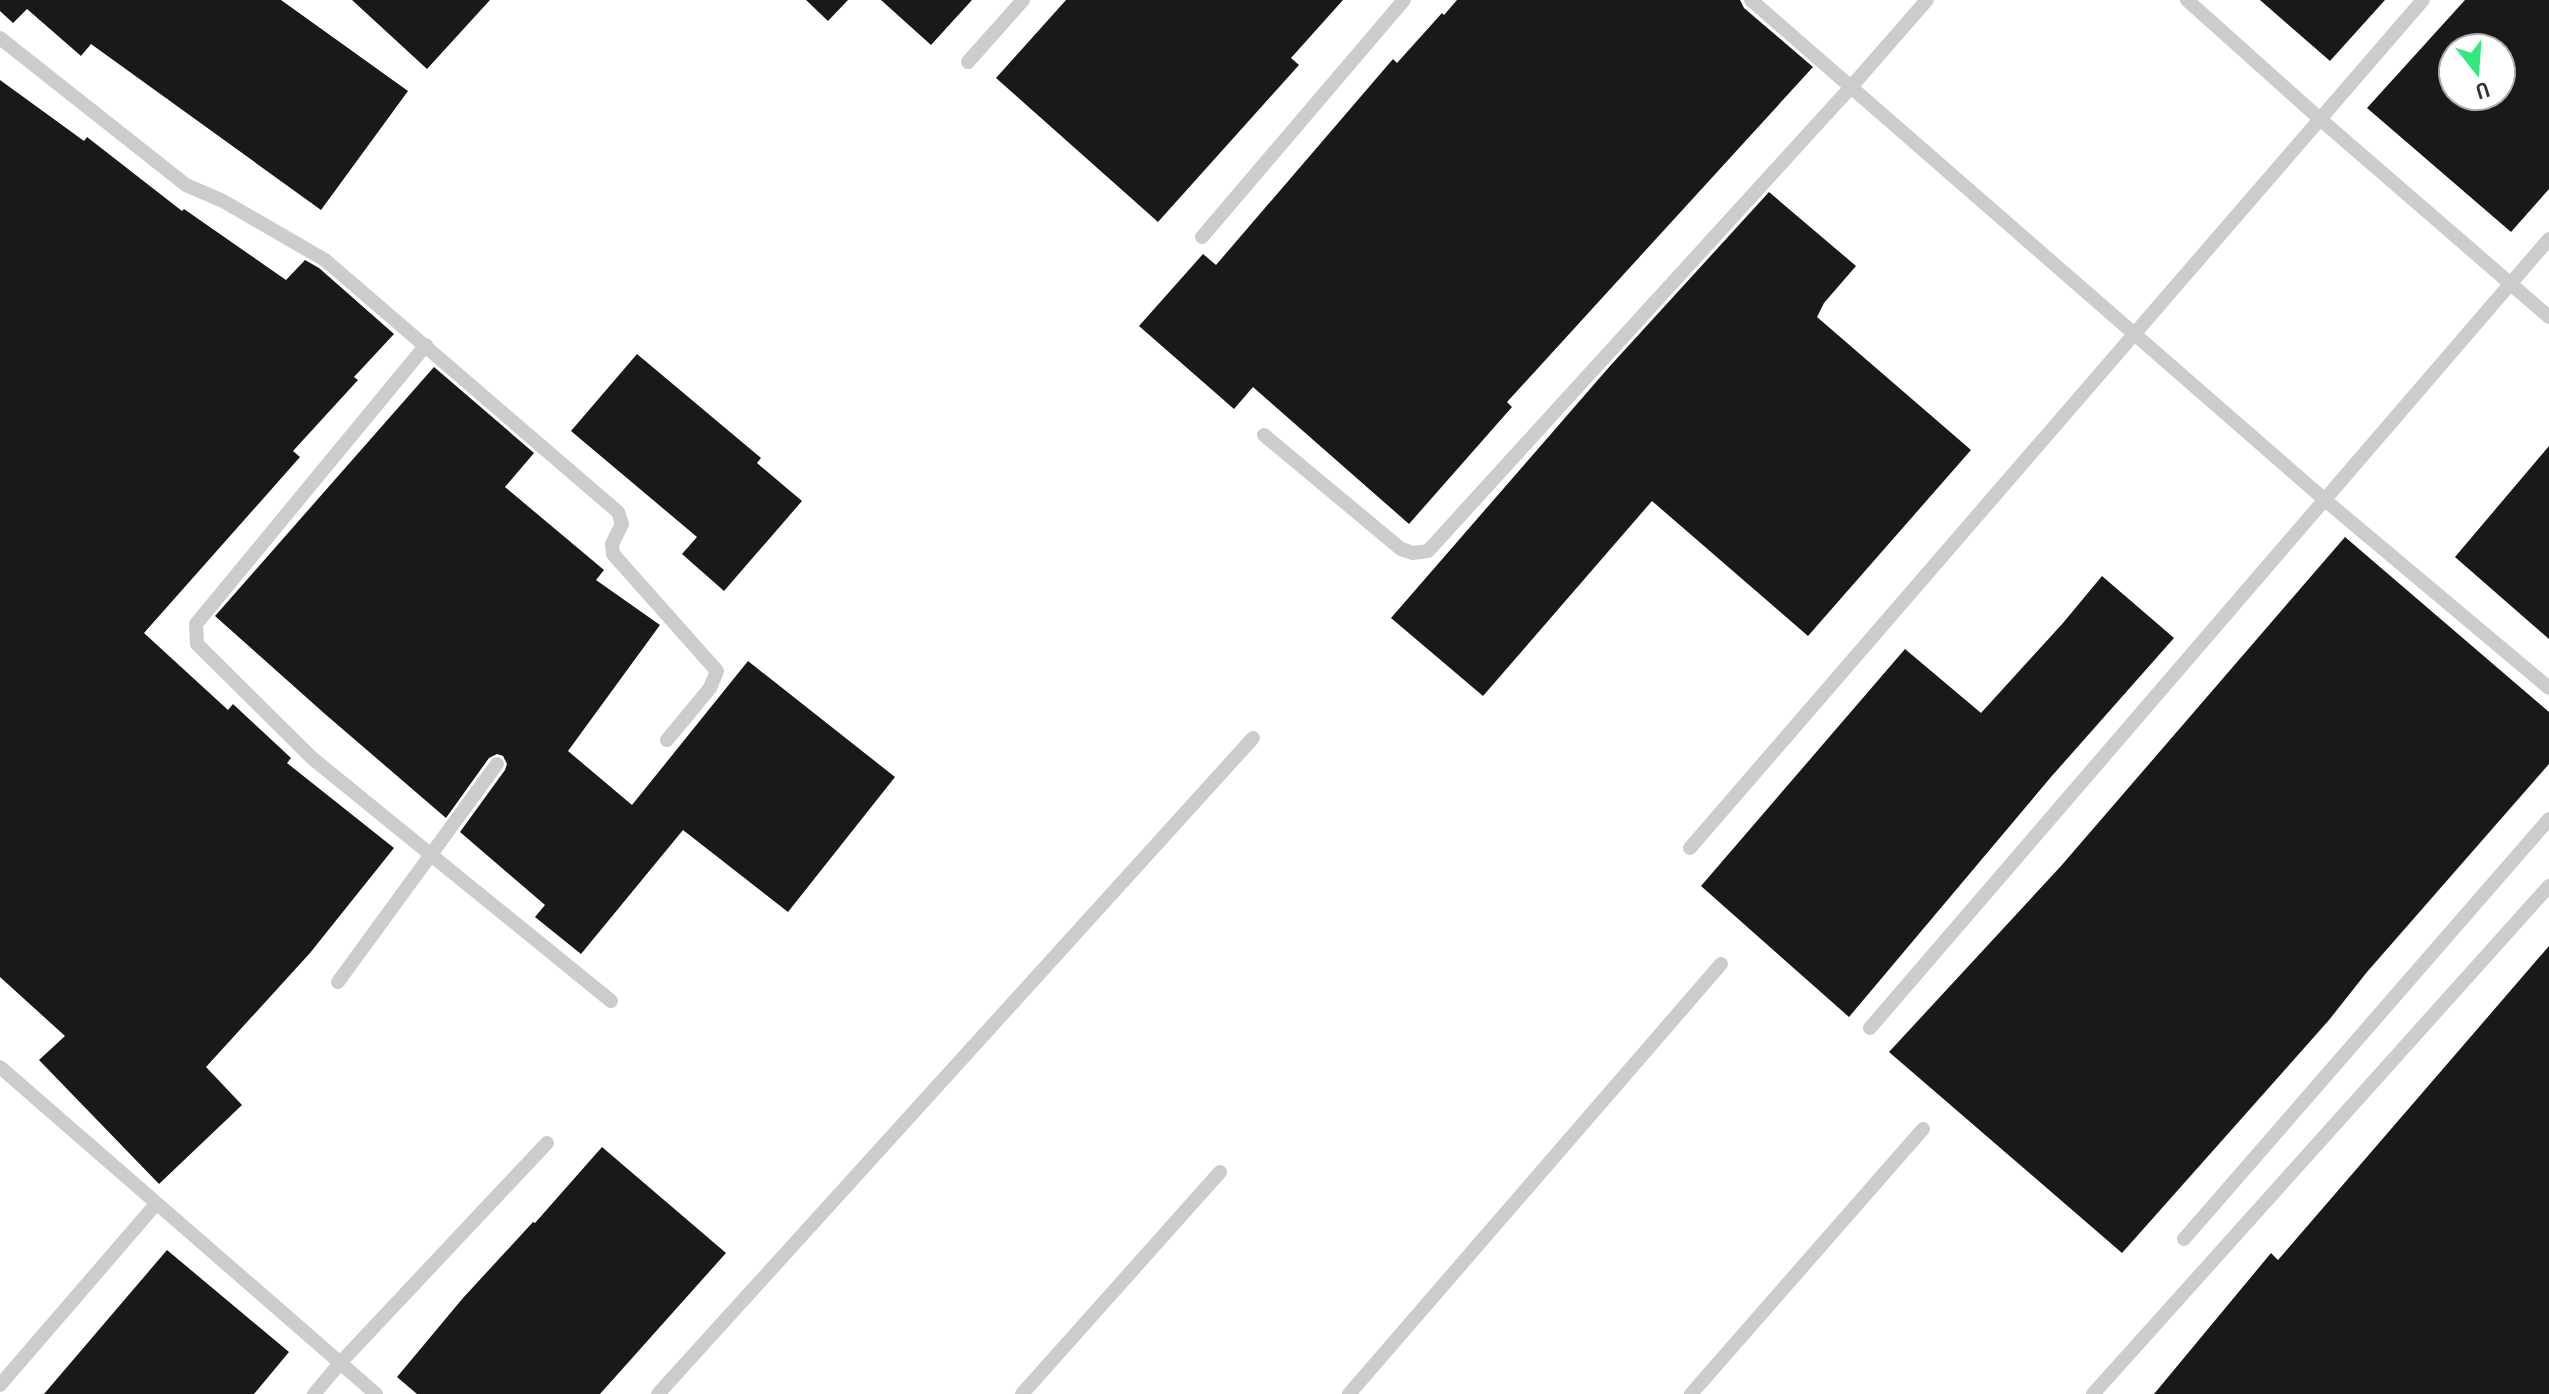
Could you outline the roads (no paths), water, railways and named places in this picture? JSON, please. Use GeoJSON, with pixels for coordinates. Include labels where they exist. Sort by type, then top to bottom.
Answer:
{"type":"FeatureCollection","features":[{"type":"Feature","properties":{"kind":"lane"},"geometry":{"type":"LineString","coordinates":[[968,62],[1023,0]]}},
{"type":"Feature","properties":{"kind":"lane"},"geometry":{"type":"LineString","coordinates":[[1202,237],[1404,0]]}},
{"type":"Feature","properties":{"kind":"lane"},"geometry":{"type":"LineString","coordinates":[[1751,0],[2325,500],[2549,688]]}},
{"type":"Feature","properties":{"kind":"lane"},"geometry":{"type":"LineString","coordinates":[[1264,435],[1401,549],[1413,553],[1428,551],[1927,0]]}},
{"type":"Feature","properties":{"kind":"lane"},"geometry":{"type":"LineString","coordinates":[[2187,0],[2549,317]]}},
{"type":"Feature","properties":{"kind":"lane"},"geometry":{"type":"LineString","coordinates":[[1690,848],[2423,0]]}},
{"type":"Feature","properties":{"kind":"lane"},"geometry":{"type":"LineString","coordinates":[[0,38],[186,185],[223,201],[325,260],[618,512],[622,524],[612,544],[613,554],[717,671],[710,688],[667,740]]}},
{"type":"Feature","properties":{"kind":"lane"},"geometry":{"type":"LineString","coordinates":[[1870,1028],[2549,239]]}},
{"type":"Feature","properties":{"kind":"lane"},"geometry":{"type":"LineString","coordinates":[[426,345],[196,624],[197,644],[301,748],[611,1001]]}},
{"type":"Feature","properties":{"kind":"lane"},"geometry":{"type":"LineString","coordinates":[[658,1394],[1253,738]]}},
{"type":"Feature","properties":{"kind":"lane"},"geometry":{"type":"LineString","coordinates":[[338,982],[497,764]]}},
{"type":"Feature","properties":{"kind":"lane"},"geometry":{"type":"LineString","coordinates":[[2184,1239],[2549,819]]}},
{"type":"Feature","properties":{"kind":"lane"},"geometry":{"type":"LineString","coordinates":[[2093,1394],[2549,886]]}},
{"type":"Feature","properties":{"kind":"lane"},"geometry":{"type":"LineString","coordinates":[[1349,1394],[1721,964]]}},
{"type":"Feature","properties":{"kind":"lane"},"geometry":{"type":"LineString","coordinates":[[0,1067],[376,1394]]}},
{"type":"Feature","properties":{"kind":"lane"},"geometry":{"type":"LineString","coordinates":[[1691,1394],[1923,1129]]}},
{"type":"Feature","properties":{"kind":"lane"},"geometry":{"type":"LineString","coordinates":[[314,1394],[547,1143]]}},
{"type":"Feature","properties":{"kind":"lane"},"geometry":{"type":"LineString","coordinates":[[1022,1394],[1220,1172]]}},
{"type":"Feature","properties":{"kind":"lane"},"geometry":{"type":"LineString","coordinates":[[0,1385],[156,1204]]}}]}
